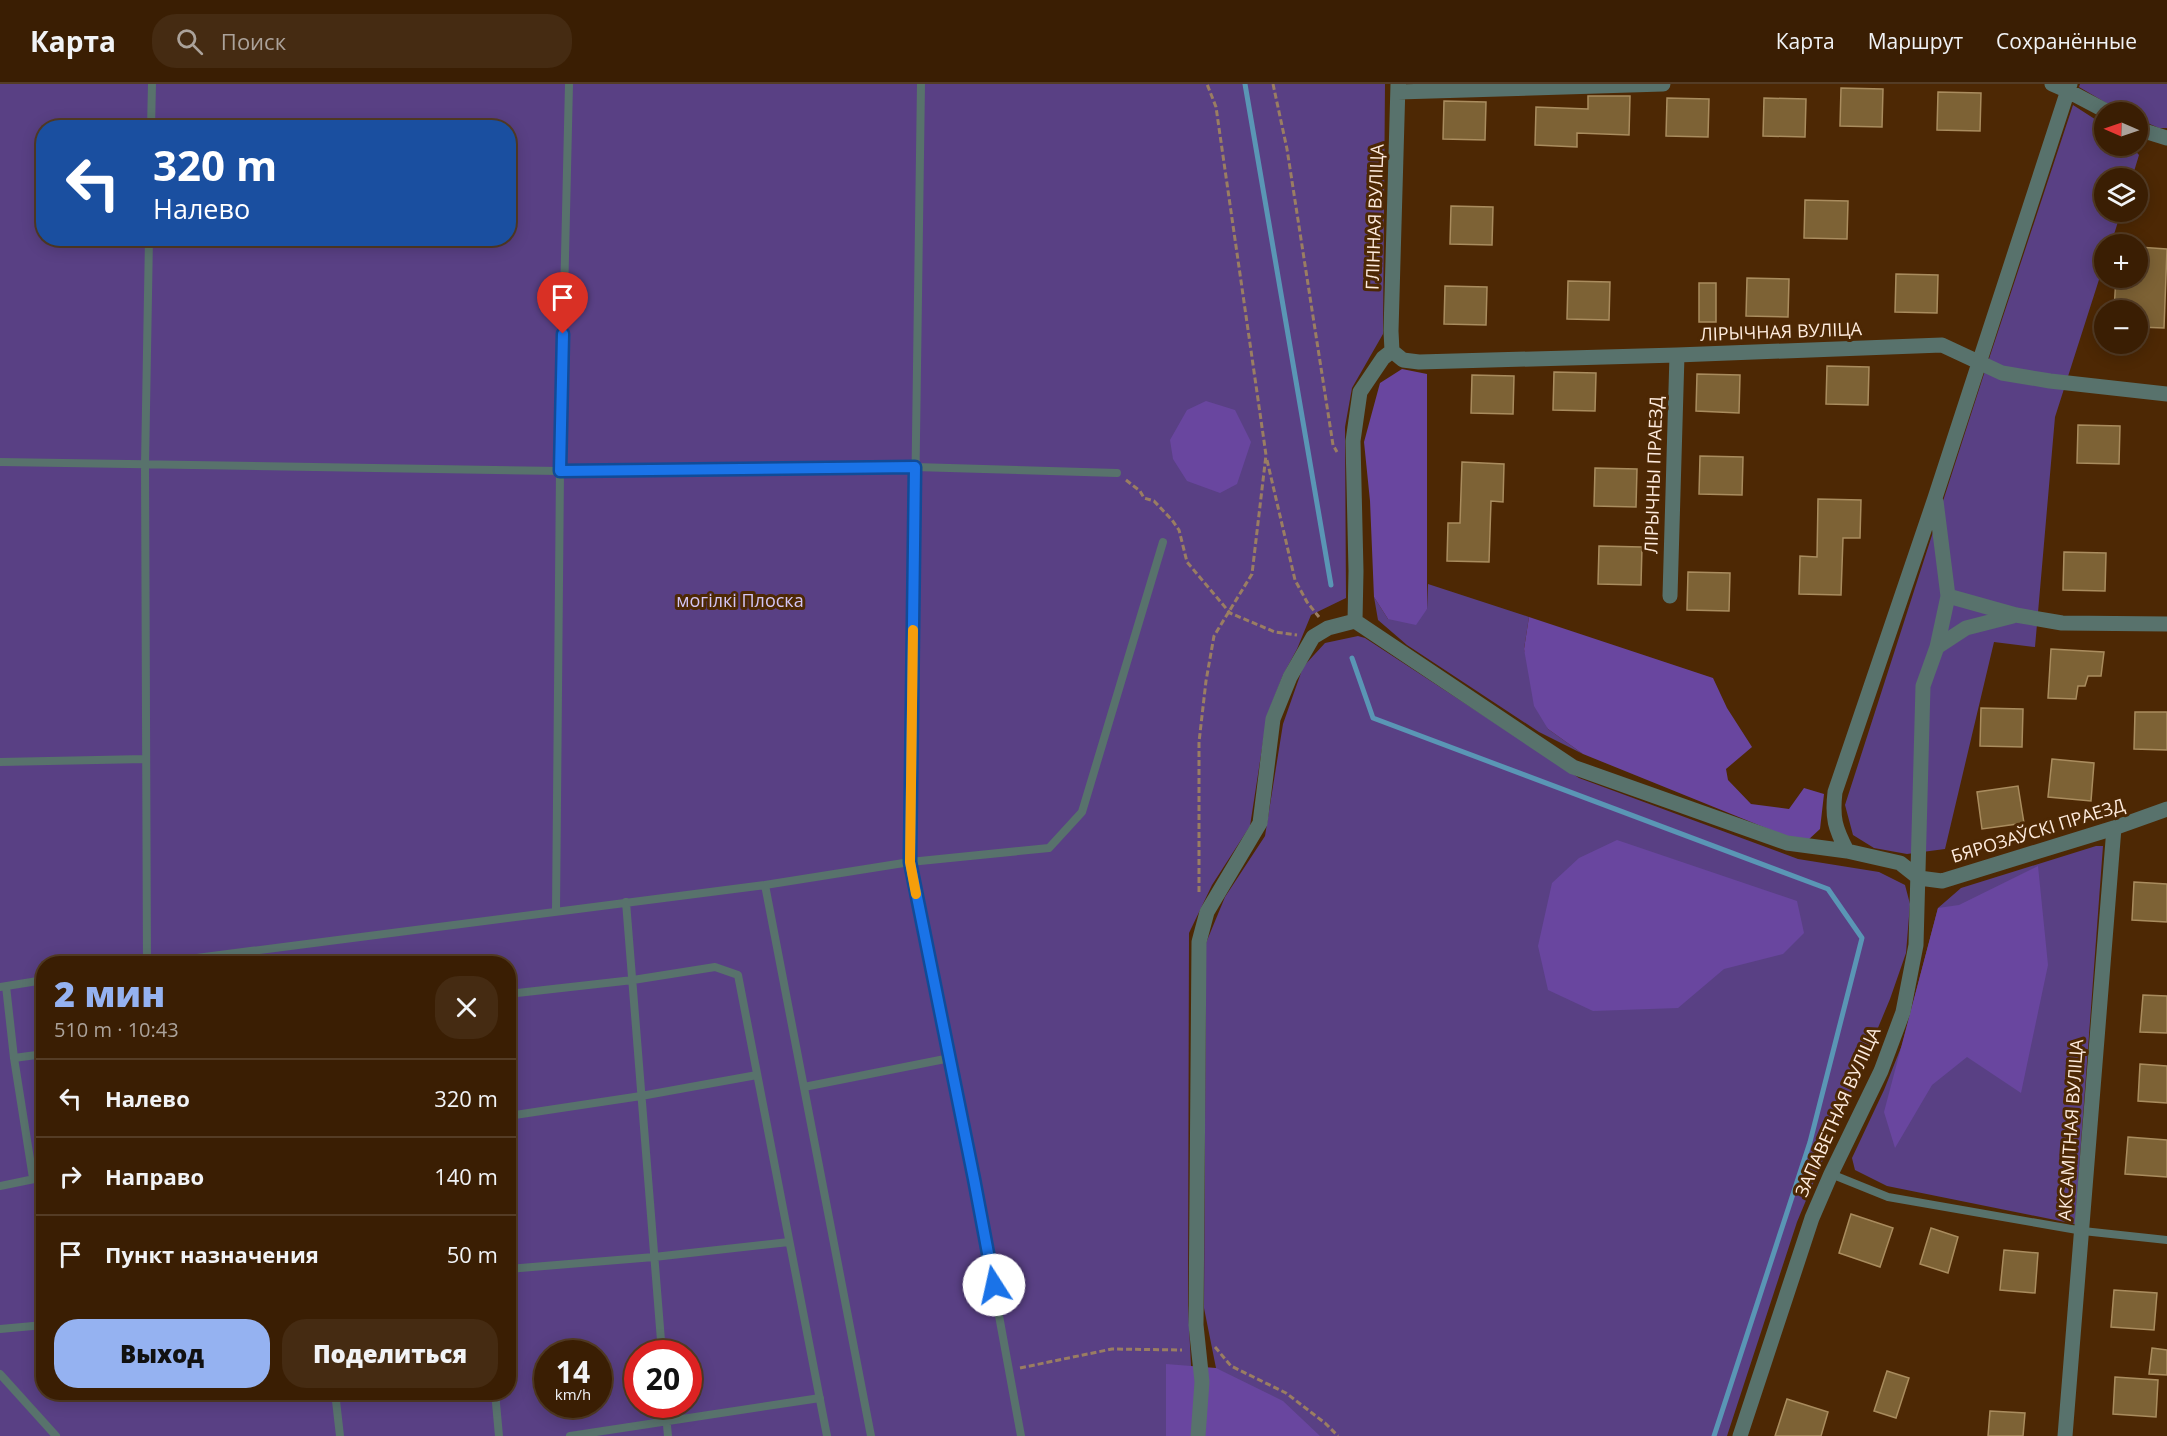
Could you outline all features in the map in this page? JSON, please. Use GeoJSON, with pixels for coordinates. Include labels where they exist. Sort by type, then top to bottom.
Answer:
{"type":"FeatureCollection","features":[{"type":"Feature","properties":{"kind":"street"},"geometry":{"type":"LineString","coordinates":[[1398,88],[1663,84]]}},
{"type":"Feature","properties":{"kind":"street"},"geometry":{"type":"LineString","coordinates":[[2052,84],[2069,87],[2094,103]]}},
{"type":"Feature","properties":{"kind":"street"},"geometry":{"type":"LineString","coordinates":[[1847,851],[1836,831],[1833,812],[1835,792],[1935,498],[2069,87]]}},
{"type":"Feature","properties":{"kind":"street","name":"ГЛІННАЯ ВУЛІЦА"},"geometry":{"type":"LineString","coordinates":[[1392,351],[1398,88]]}},
{"type":"Feature","properties":{"kind":"street"},"geometry":{"type":"LineString","coordinates":[[2148,132],[2167,138]]}},
{"type":"Feature","properties":{"kind":"street","name":"ЛІРЫЧНАЯ ВУЛІЦА"},"geometry":{"type":"LineString","coordinates":[[1392,351],[1403,360],[1419,362],[1942,345],[2002,372],[2050,381],[2167,394]]}},
{"type":"Feature","properties":{"kind":"street"},"geometry":{"type":"LineString","coordinates":[[1355,621],[1353,441],[1360,392],[1383,358],[1392,351]]}},
{"type":"Feature","properties":{"kind":"street","name":"ЛІРЫЧНЫ ПРАЕЗД"},"geometry":{"type":"LineString","coordinates":[[1670,596],[1677,355]]}},
{"type":"Feature","properties":{"kind":"street","name":"ЗАПАВЕТНАЯ ВУЛІЦА"},"geometry":{"type":"LineString","coordinates":[[1740,1436],[1812,1218],[1881,1071],[1903,1012],[1916,945],[1923,686],[1937,647],[1948,596],[1935,498]]}},
{"type":"Feature","properties":{"kind":"street"},"geometry":{"type":"LineString","coordinates":[[1948,596],[2016,615],[2062,624],[2167,624]]}},
{"type":"Feature","properties":{"kind":"street"},"geometry":{"type":"LineString","coordinates":[[1937,647],[1966,628],[2016,615]]}},
{"type":"Feature","properties":{"kind":"street"},"geometry":{"type":"LineString","coordinates":[[1198,1436],[1202,1382],[1196,1325],[1199,942],[1207,912],[1260,823],[1273,719],[1290,677],[1313,637],[1328,628],[1355,621],[1573,767],[1787,843],[1847,851],[1900,863],[1919,878]]}},
{"type":"Feature","properties":{"kind":"street","name":"БЯРОЗАЎСКІ ПРАЕЗД"},"geometry":{"type":"LineString","coordinates":[[1919,878],[1942,881],[2115,828],[2167,809]]}},
{"type":"Feature","properties":{"kind":"street","name":"АКСАМІТНАЯ ВУЛІЦА"},"geometry":{"type":"LineString","coordinates":[[2065,1436],[2115,828]]}},
{"type":"Feature","properties":{"kind":"lane"},"geometry":{"type":"LineString","coordinates":[[151,120],[152,84]]}},
{"type":"Feature","properties":{"kind":"lane"},"geometry":{"type":"LineString","coordinates":[[556,910],[560,471],[569,84]]}},
{"type":"Feature","properties":{"kind":"lane"},"geometry":{"type":"LineString","coordinates":[[921,84],[910,862],[974,1179],[1022,1436]]}},
{"type":"Feature","properties":{"kind":"lane"},"geometry":{"type":"LineString","coordinates":[[147,956],[145,759],[149,246]]}},
{"type":"Feature","properties":{"kind":"lane"},"geometry":{"type":"LineString","coordinates":[[0,462],[560,471],[915,467],[1117,473]]}},
{"type":"Feature","properties":{"kind":"lane"},"geometry":{"type":"LineString","coordinates":[[211,956],[765,885],[910,862],[1049,849],[1082,812],[1163,542]]}},
{"type":"Feature","properties":{"kind":"lane"},"geometry":{"type":"LineString","coordinates":[[0,762],[145,759]]}},
{"type":"Feature","properties":{"kind":"lane"},"geometry":{"type":"LineString","coordinates":[[765,885],[871,1436]]}},
{"type":"Feature","properties":{"kind":"lane"},"geometry":{"type":"LineString","coordinates":[[626,902],[661,1340]]}},
{"type":"Feature","properties":{"kind":"lane"},"geometry":{"type":"LineString","coordinates":[[516,993],[633,980],[715,967],[738,975],[827,1436]]}},
{"type":"Feature","properties":{"kind":"lane"},"geometry":{"type":"LineString","coordinates":[[33,1178],[3,986],[36,981]]}},
{"type":"Feature","properties":{"kind":"lane"},"geometry":{"type":"LineString","coordinates":[[14,1058],[36,1055]]}},
{"type":"Feature","properties":{"kind":"lane"},"geometry":{"type":"LineString","coordinates":[[804,1087],[950,1058]]}},
{"type":"Feature","properties":{"kind":"lane"},"geometry":{"type":"LineString","coordinates":[[516,1115],[641,1096],[757,1075]]}},
{"type":"Feature","properties":{"kind":"lane"},"geometry":{"type":"LineString","coordinates":[[1831,1174],[1888,1197],[2083,1230],[2167,1240]]}},
{"type":"Feature","properties":{"kind":"lane"},"geometry":{"type":"LineString","coordinates":[[0,1186],[36,1178]]}},
{"type":"Feature","properties":{"kind":"lane"},"geometry":{"type":"LineString","coordinates":[[516,1268],[654,1257],[789,1242]]}},
{"type":"Feature","properties":{"kind":"lane"},"geometry":{"type":"LineString","coordinates":[[0,1329],[36,1326]]}},
{"type":"Feature","properties":{"kind":"lane"},"geometry":{"type":"LineString","coordinates":[[0,1374],[56,1436]]}},
{"type":"Feature","properties":{"kind":"lane"},"geometry":{"type":"LineString","coordinates":[[570,1436],[820,1398]]}},
{"type":"Feature","properties":{"kind":"lane"},"geometry":{"type":"LineString","coordinates":[[336,1400],[340,1436]]}},
{"type":"Feature","properties":{"kind":"lane"},"geometry":{"type":"LineString","coordinates":[[496,1400],[500,1436]]}},
{"type":"Feature","properties":{"kind":"lane"},"geometry":{"type":"LineString","coordinates":[[667,1418],[668,1436]]}},
{"type":"Feature","properties":{"kind":"path"},"geometry":{"type":"LineString","coordinates":[[1206,84],[1216,107],[1266,455],[1295,580],[1307,602],[1328,628]]}},
{"type":"Feature","properties":{"kind":"path"},"geometry":{"type":"LineString","coordinates":[[1273,84],[1287,149],[1334,445],[1338,454]]}},
{"type":"Feature","properties":{"kind":"path"},"geometry":{"type":"LineString","coordinates":[[1199,895],[1199,742],[1203,702],[1214,636],[1252,574],[1266,455]]}},
{"type":"Feature","properties":{"kind":"path"},"geometry":{"type":"LineString","coordinates":[[1230,613],[1275,632],[1313,637]]}},
{"type":"Feature","properties":{"kind":"path"},"geometry":{"type":"LineString","coordinates":[[1196,1325],[1231,1366],[1286,1393],[1338,1436]]}},
{"type":"Feature","properties":{"kind":"path"},"geometry":{"type":"LineString","coordinates":[[1010,1371],[1112,1349],[1166,1348],[1199,1351]]}},
{"type":"Feature","properties":{"kind":"green space","name":"могілкі Плоска"},"geometry":{"type":"Polygon","coordinates":[[[0,84],[1385,84],[1383,334],[1352,388],[1345,427],[1346,598],[1311,615],[1267,716],[1250,826],[1212,885],[1189,933],[1188,1305],[1191,1366],[1189,1436],[0,1436],[0,84]]]}},
{"type":"Feature","properties":{"kind":"green space"},"geometry":{"type":"Polygon","coordinates":[[[2080,84],[2167,84],[2167,128],[2159,128],[2148,123],[2148,102],[2105,102],[2079,87],[2080,84]]]}},
{"type":"Feature","properties":{"kind":"green space"},"geometry":{"type":"Polygon","coordinates":[[[2073,105],[2094,119],[2094,156],[2139,156],[2135,168],[2094,168],[2094,222],[2118,222],[2114,234],[2094,234],[2094,288],[2096,288],[2055,417],[2035,647],[1994,642],[1945,849],[1907,854],[1874,848],[1853,835],[1845,805],[2073,105]]]}},
{"type":"Feature","properties":{"kind":"green space"},"geometry":{"type":"Polygon","coordinates":[[[1428,584],[1529,617],[1524,649],[1548,729],[1583,754],[1539,732],[1407,645],[1378,620],[1374,597],[1388,619],[1427,609],[1428,584]]]}},
{"type":"Feature","properties":{"kind":"green space"},"geometry":{"type":"Polygon","coordinates":[[[1358,636],[1365,638],[1579,778],[1798,859],[1879,872],[1905,885],[1910,904],[1906,953],[1890,999],[1797,1222],[1727,1436],[1212,1436],[1216,1368],[1204,1308],[1206,943],[1225,897],[1265,836],[1283,724],[1303,667],[1325,643],[1358,636]]]}},
{"type":"Feature","properties":{"kind":"green space"},"geometry":{"type":"Polygon","coordinates":[[[2096,846],[2103,846],[2075,1224],[1887,1186],[1855,1170],[1852,1158],[1902,1045],[1938,908],[1961,888],[2096,846]]]}},
{"type":"Feature","properties":{"kind":"shaded area"},"geometry":{"type":"Polygon","coordinates":[[[1402,369],[1427,374],[1427,609],[1416,625],[1388,619],[1374,597],[1370,501],[1364,442],[1380,383],[1402,369]]]}},
{"type":"Feature","properties":{"kind":"shaded area"},"geometry":{"type":"Polygon","coordinates":[[[1206,401],[1235,410],[1251,442],[1237,484],[1220,493],[1187,481],[1173,459],[1170,440],[1187,410],[1206,401]]]}},
{"type":"Feature","properties":{"kind":"shaded area"},"geometry":{"type":"Polygon","coordinates":[[[1529,617],[1713,678],[1727,708],[1752,747],[1726,769],[1728,780],[1751,804],[1789,809],[1804,788],[1824,794],[1820,829],[1807,841],[1783,835],[1583,754],[1548,729],[1534,706],[1524,649],[1529,617]]]}},
{"type":"Feature","properties":{"kind":"shaded area"},"geometry":{"type":"Polygon","coordinates":[[[1617,840],[1797,901],[1804,933],[1783,954],[1724,969],[1678,1008],[1593,1011],[1548,990],[1538,946],[1552,883],[1579,858],[1617,840]]]}},
{"type":"Feature","properties":{"kind":"shaded area"},"geometry":{"type":"Polygon","coordinates":[[[2038,866],[2048,965],[2021,1093],[1967,1057],[1932,1085],[1895,1148],[1884,1112],[1938,908],[1959,905],[2038,866]]]}},
{"type":"Feature","properties":{"kind":"shaded area"},"geometry":{"type":"Polygon","coordinates":[[[1166,1364],[1216,1368],[1283,1401],[1320,1436],[1166,1436],[1166,1364]]]}},
{"type":"Feature","properties":{"kind":"building"},"geometry":{"type":"Polygon","coordinates":[[[1841,88],[1883,89],[1882,127],[1840,126],[1841,88]]]}},
{"type":"Feature","properties":{"kind":"building"},"geometry":{"type":"Polygon","coordinates":[[[1938,92],[1981,93],[1980,131],[1937,130],[1938,92]]]}},
{"type":"Feature","properties":{"kind":"building"},"geometry":{"type":"Polygon","coordinates":[[[1588,96],[1630,96],[1629,135],[1577,133],[1577,147],[1535,145],[1536,107],[1588,109],[1588,96]]]}},
{"type":"Feature","properties":{"kind":"building"},"geometry":{"type":"Polygon","coordinates":[[[1667,98],[1709,99],[1708,137],[1666,136],[1667,98]]]}},
{"type":"Feature","properties":{"kind":"building"},"geometry":{"type":"Polygon","coordinates":[[[1764,98],[1806,99],[1805,137],[1763,136],[1764,98]]]}},
{"type":"Feature","properties":{"kind":"building"},"geometry":{"type":"Polygon","coordinates":[[[1444,101],[1486,102],[1485,140],[1443,139],[1444,101]]]}},
{"type":"Feature","properties":{"kind":"building"},"geometry":{"type":"Polygon","coordinates":[[[1805,200],[1848,201],[1847,239],[1804,238],[1805,200]]]}},
{"type":"Feature","properties":{"kind":"building"},"geometry":{"type":"Polygon","coordinates":[[[1451,206],[1493,207],[1492,245],[1450,244],[1451,206]]]}},
{"type":"Feature","properties":{"kind":"building"},"geometry":{"type":"Polygon","coordinates":[[[2148,248],[2167,249],[2164,328],[2148,327],[2148,300],[2115,300],[2115,288],[2148,288],[2148,248]]]}},
{"type":"Feature","properties":{"kind":"building"},"geometry":{"type":"Polygon","coordinates":[[[1896,274],[1938,275],[1937,313],[1895,312],[1896,274]]]}},
{"type":"Feature","properties":{"kind":"building"},"geometry":{"type":"Polygon","coordinates":[[[1747,278],[1789,279],[1788,317],[1746,316],[1747,278]]]}},
{"type":"Feature","properties":{"kind":"building"},"geometry":{"type":"Polygon","coordinates":[[[1568,281],[1610,282],[1609,320],[1567,319],[1568,281]]]}},
{"type":"Feature","properties":{"kind":"building"},"geometry":{"type":"Polygon","coordinates":[[[1699,283],[1716,283],[1716,322],[1699,322],[1699,283]]]}},
{"type":"Feature","properties":{"kind":"building"},"geometry":{"type":"Polygon","coordinates":[[[1445,286],[1487,287],[1486,325],[1444,324],[1445,286]]]}},
{"type":"Feature","properties":{"kind":"building"},"geometry":{"type":"Polygon","coordinates":[[[1827,366],[1869,367],[1868,405],[1826,404],[1827,366]]]}},
{"type":"Feature","properties":{"kind":"building"},"geometry":{"type":"Polygon","coordinates":[[[1554,372],[1596,373],[1595,411],[1553,410],[1554,372]]]}},
{"type":"Feature","properties":{"kind":"building"},"geometry":{"type":"Polygon","coordinates":[[[1697,374],[1740,375],[1739,413],[1696,411],[1697,374]]]}},
{"type":"Feature","properties":{"kind":"building"},"geometry":{"type":"Polygon","coordinates":[[[1472,375],[1514,376],[1513,414],[1471,413],[1472,375]]]}},
{"type":"Feature","properties":{"kind":"building"},"geometry":{"type":"Polygon","coordinates":[[[2078,425],[2120,426],[2119,464],[2077,463],[2078,425]]]}},
{"type":"Feature","properties":{"kind":"building"},"geometry":{"type":"Polygon","coordinates":[[[1700,456],[1743,457],[1742,495],[1699,494],[1700,456]]]}},
{"type":"Feature","properties":{"kind":"building"},"geometry":{"type":"Polygon","coordinates":[[[1462,462],[1504,464],[1503,502],[1491,501],[1489,562],[1447,561],[1448,523],[1460,523],[1462,462]]]}},
{"type":"Feature","properties":{"kind":"building"},"geometry":{"type":"Polygon","coordinates":[[[1595,468],[1637,469],[1636,507],[1594,506],[1595,468]]]}},
{"type":"Feature","properties":{"kind":"building"},"geometry":{"type":"Polygon","coordinates":[[[1818,499],[1861,500],[1860,538],[1843,538],[1841,595],[1799,594],[1800,556],[1817,557],[1818,499]]]}},
{"type":"Feature","properties":{"kind":"building"},"geometry":{"type":"Polygon","coordinates":[[[1599,546],[1642,547],[1641,585],[1598,584],[1599,546]]]}},
{"type":"Feature","properties":{"kind":"building"},"geometry":{"type":"Polygon","coordinates":[[[2064,552],[2106,553],[2105,591],[2063,590],[2064,552]]]}},
{"type":"Feature","properties":{"kind":"building"},"geometry":{"type":"Polygon","coordinates":[[[1688,572],[1730,573],[1729,611],[1687,610],[1688,572]]]}},
{"type":"Feature","properties":{"kind":"building"},"geometry":{"type":"Polygon","coordinates":[[[2051,649],[2104,652],[2101,676],[2088,676],[2085,686],[2078,686],[2076,699],[2048,698],[2051,649]]]}},
{"type":"Feature","properties":{"kind":"building"},"geometry":{"type":"Polygon","coordinates":[[[1981,708],[2023,709],[2022,747],[1980,746],[1981,708]]]}},
{"type":"Feature","properties":{"kind":"building"},"geometry":{"type":"Polygon","coordinates":[[[2135,712],[2167,712],[2167,750],[2134,749],[2135,712]]]}},
{"type":"Feature","properties":{"kind":"building"},"geometry":{"type":"Polygon","coordinates":[[[2052,759],[2094,763],[2091,801],[2048,797],[2052,759]]]}},
{"type":"Feature","properties":{"kind":"building"},"geometry":{"type":"Polygon","coordinates":[[[2018,786],[2024,823],[1982,829],[1977,792],[2018,786]]]}},
{"type":"Feature","properties":{"kind":"building"},"geometry":{"type":"Polygon","coordinates":[[[2134,882],[2167,884],[2167,922],[2132,920],[2134,882]]]}},
{"type":"Feature","properties":{"kind":"building"},"geometry":{"type":"Polygon","coordinates":[[[2143,995],[2167,996],[2167,1033],[2140,1032],[2143,995]]]}},
{"type":"Feature","properties":{"kind":"building"},"geometry":{"type":"Polygon","coordinates":[[[2140,1064],[2167,1066],[2167,1103],[2138,1101],[2140,1064]]]}},
{"type":"Feature","properties":{"kind":"building"},"geometry":{"type":"Polygon","coordinates":[[[2128,1137],[2167,1140],[2167,1177],[2125,1174],[2128,1137]]]}},
{"type":"Feature","properties":{"kind":"building"},"geometry":{"type":"Polygon","coordinates":[[[1851,1214],[1893,1228],[1880,1267],[1839,1253],[1851,1214]]]}},
{"type":"Feature","properties":{"kind":"building"},"geometry":{"type":"Polygon","coordinates":[[[1931,1228],[1958,1237],[1948,1273],[1920,1264],[1931,1228]]]}},
{"type":"Feature","properties":{"kind":"building"},"geometry":{"type":"Polygon","coordinates":[[[2004,1250],[2038,1253],[2035,1293],[2000,1290],[2004,1250]]]}},
{"type":"Feature","properties":{"kind":"building"},"geometry":{"type":"Polygon","coordinates":[[[2114,1290],[2157,1293],[2154,1330],[2111,1327],[2114,1290]]]}},
{"type":"Feature","properties":{"kind":"building"},"geometry":{"type":"Polygon","coordinates":[[[2152,1348],[2167,1350],[2167,1375],[2149,1374],[2152,1348]]]}},
{"type":"Feature","properties":{"kind":"building"},"geometry":{"type":"Polygon","coordinates":[[[1887,1371],[1909,1378],[1896,1418],[1874,1411],[1887,1371]]]}},
{"type":"Feature","properties":{"kind":"building"},"geometry":{"type":"Polygon","coordinates":[[[2115,1377],[2158,1380],[2156,1417],[2113,1414],[2115,1377]]]}},
{"type":"Feature","properties":{"kind":"building"},"geometry":{"type":"Polygon","coordinates":[[[1787,1399],[1828,1412],[1821,1436],[1775,1436],[1787,1399]]]}},
{"type":"Feature","properties":{"kind":"building"},"geometry":{"type":"Polygon","coordinates":[[[1990,1411],[2025,1413],[2023,1436],[1988,1436],[1990,1411]]]}},
{"type":"Feature","properties":{"kind":"waterway"},"geometry":{"type":"LineString","coordinates":[[1245,84],[1331,585]]}},
{"type":"Feature","properties":{"kind":"waterway"},"geometry":{"type":"LineString","coordinates":[[1352,658],[1373,718],[1828,889],[1862,938],[1810,1142],[1714,1436]]}},
{"type":"Feature","properties":{"kind":"slow traffic"},"geometry":{"type":"LineString","coordinates":[[913,630],[910,862],[916,894]]}},
{"type":"Feature","properties":{"kind":"route"},"geometry":{"type":"LineString","coordinates":[[563,334],[560,471],[915,467],[910,862],[994,1285]]}}]}
